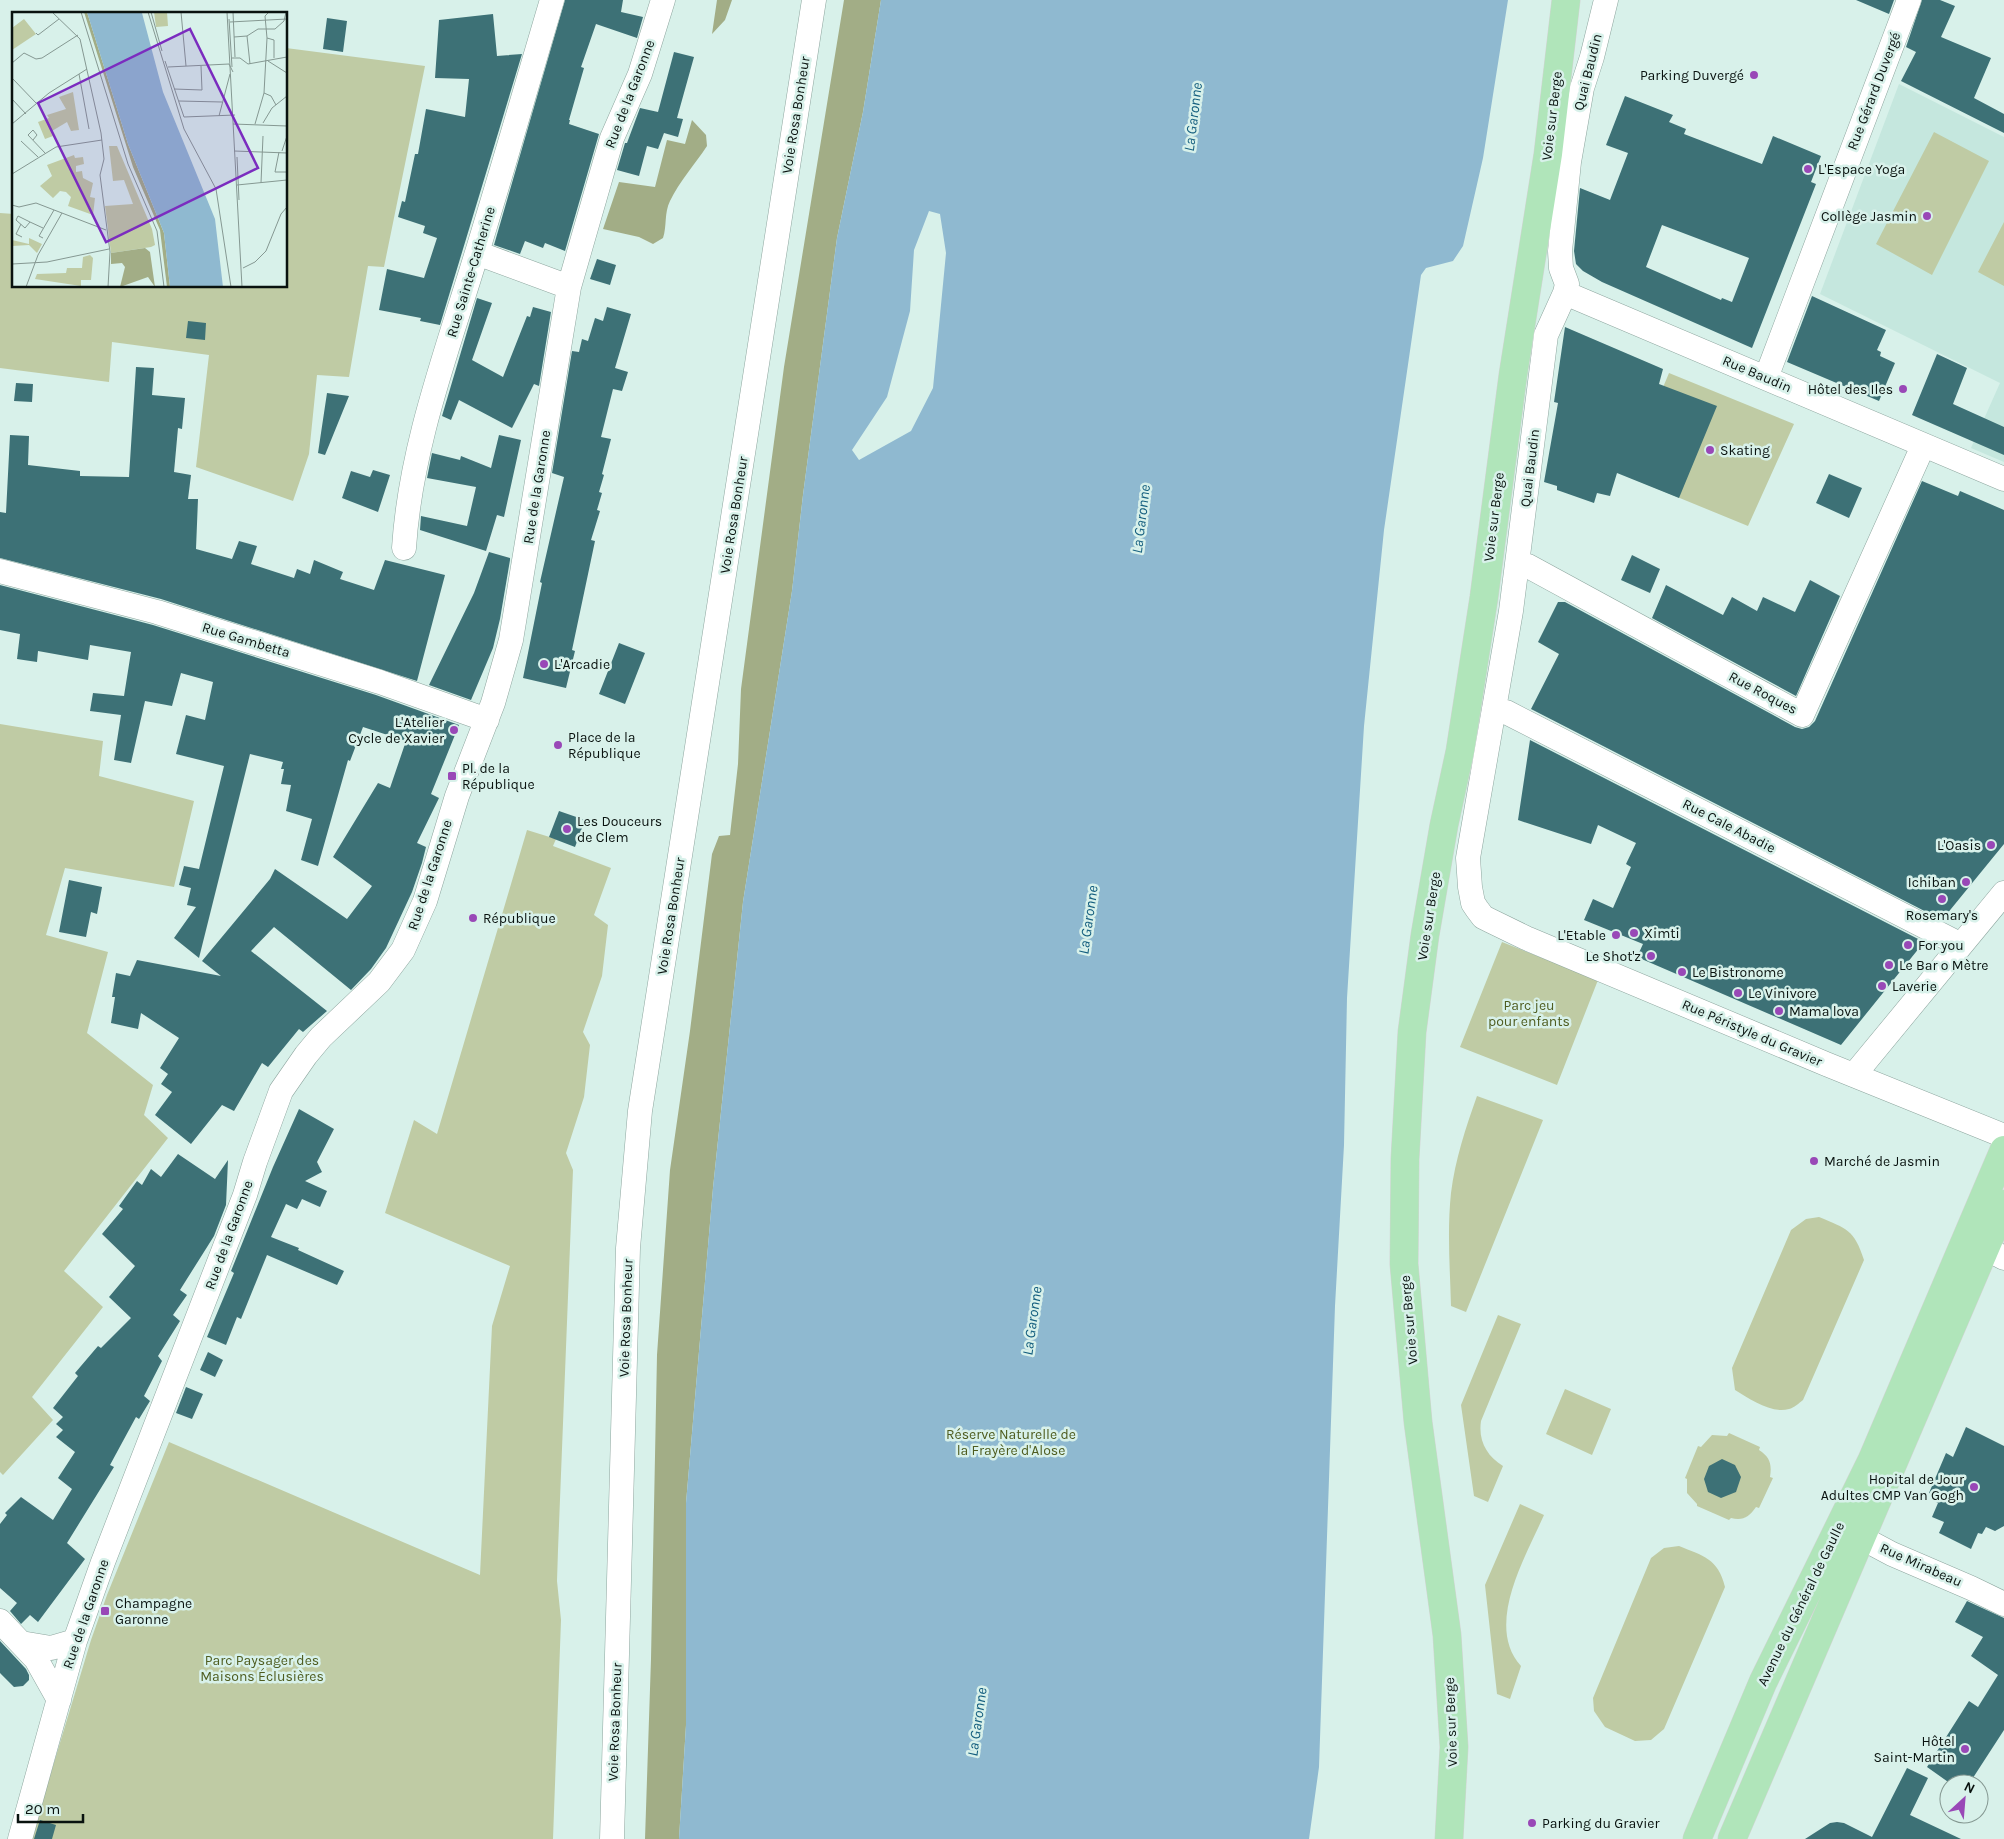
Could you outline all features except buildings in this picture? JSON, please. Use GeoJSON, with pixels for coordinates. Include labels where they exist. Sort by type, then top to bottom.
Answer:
{"type":"FeatureCollection","features":[{"type":"Feature","properties":{"kind":"main road","name":"Voie sur Berge"},"geometry":{"type":"LineString","coordinates":[[1449,1839],[1454,1747],[1447,1635],[1418,1422],[1404,1264],[1404,1159],[1412,1032],[1425,935],[1444,825],[1460,752],[1484,597],[1513,374],[1548,154],[1566,0]]}},
{"type":"Feature","properties":{"kind":"main road","name":"Avenue du Général de Gaulle"},"geometry":{"type":"LineString","coordinates":[[1986,1248],[2004,1150]]}},
{"type":"Feature","properties":{"kind":"main road","name":"Avenue du Général de Gaulle"},"geometry":{"type":"LineString","coordinates":[[1698,1839],[1763,1682],[1850,1531],[1986,1248],[2004,1204]]}},
{"type":"Feature","properties":{"kind":"main road","name":"Avenue du Général de Gaulle"},"geometry":{"type":"LineString","coordinates":[[1732,1839],[1850,1531]]}},
{"type":"Feature","properties":{"kind":"street","name":"Rue Sainte-Catherine"},"geometry":{"type":"LineString","coordinates":[[404,548],[405,529],[427,413],[477,253],[552,0]]}},
{"type":"Feature","properties":{"kind":"street","name":"Rue de la Garonne"},"geometry":{"type":"LineString","coordinates":[[20,1839],[75,1641],[103,1562],[245,1195],[281,1090],[316,1043],[379,982],[403,950],[425,901],[460,787],[487,720],[511,640],[569,287],[612,138],[640,74],[659,18],[663,0]]}},
{"type":"Feature","properties":{"kind":"street","name":"Voie Rosa Bonheur"},"geometry":{"type":"LineString","coordinates":[[612,1839],[628,1248],[640,1112],[814,0]]}},
{"type":"Feature","properties":{"kind":"street","name":"Quai Baudin"},"geometry":{"type":"LineString","coordinates":[[1502,927],[1483,917],[1473,903],[1468,858],[1495,710],[1518,564],[1546,335],[1565,293],[1567,284],[1561,268],[1560,251],[1569,162],[1582,88],[1606,0]]}},
{"type":"Feature","properties":{"kind":"street","name":"Rue Gérard Duvergé"},"geometry":{"type":"LineString","coordinates":[[1766,378],[1909,0]]}},
{"type":"Feature","properties":{"kind":"street"},"geometry":{"type":"LineString","coordinates":[[477,253],[569,287]]}},
{"type":"Feature","properties":{"kind":"street","name":"Rue Baudin"},"geometry":{"type":"LineString","coordinates":[[1565,293],[2004,479]]}},
{"type":"Feature","properties":{"kind":"street","name":"Rue Roques"},"geometry":{"type":"LineString","coordinates":[[1518,564],[1528,566],[1802,715],[1923,446]]}},
{"type":"Feature","properties":{"kind":"street","name":"Rue Gambetta"},"geometry":{"type":"LineString","coordinates":[[0,572],[157,612],[380,682],[487,720]]}},
{"type":"Feature","properties":{"kind":"street","name":"Rue Cale Abadie"},"geometry":{"type":"LineString","coordinates":[[1495,710],[1506,712],[1961,946]]}},
{"type":"Feature","properties":{"kind":"street"},"geometry":{"type":"LineString","coordinates":[[1854,1075],[2004,893]]}},
{"type":"Feature","properties":{"kind":"street","name":"Rue Péristyle du Gravier"},"geometry":{"type":"LineString","coordinates":[[1502,927],[2004,1136]]}},
{"type":"Feature","properties":{"kind":"street","name":"Rue Mirabeau"},"geometry":{"type":"LineString","coordinates":[[1850,1531],[1892,1554],[2004,1604]]}},
{"type":"Feature","properties":{"kind":"street"},"geometry":{"type":"LineString","coordinates":[[0,1621],[36,1659],[59,1700]]}},
{"type":"Feature","properties":{"kind":"street"},"geometry":{"type":"LineString","coordinates":[[21,1643],[51,1648],[75,1641]]}},
{"type":"Feature","properties":{"kind":"shaded area","name":"Collège Jasmin"},"geometry":{"type":"Polygon","coordinates":[[[1899,84],[2004,137],[2004,462],[1971,448],[2000,383],[1820,294],[1899,84]]]}},
{"type":"Feature","properties":{"kind":"green space"},"geometry":{"type":"Polygon","coordinates":[[[717,0],[732,0],[725,20],[712,34],[717,0]]]}},
{"type":"Feature","properties":{"kind":"green space"},"geometry":{"type":"Polygon","coordinates":[[[844,0],[881,0],[863,112],[837,238],[792,591],[743,902],[713,1188],[686,1503],[686,1725],[679,1839],[645,1839],[651,1659],[657,1355],[670,1170],[690,1031],[712,854],[719,836],[730,835],[738,764],[741,689],[784,367],[844,0]]]}},
{"type":"Feature","properties":{"kind":"green space"},"geometry":{"type":"Polygon","coordinates":[[[288,48],[425,66],[384,267],[368,266],[349,377],[317,375],[309,454],[293,501],[196,467],[209,355],[112,342],[109,382],[0,368],[0,213],[12,214],[12,288],[288,288],[288,48]]]}},
{"type":"Feature","properties":{"kind":"green space"},"geometry":{"type":"Polygon","coordinates":[[[692,120],[706,135],[707,146],[670,201],[663,238],[653,244],[639,237],[603,229],[619,182],[655,187],[667,140],[685,144],[692,120]]]}},
{"type":"Feature","properties":{"kind":"green space"},"geometry":{"type":"Polygon","coordinates":[[[1934,132],[1989,161],[1932,275],[1876,244],[1934,132]]]}},
{"type":"Feature","properties":{"kind":"green space"},"geometry":{"type":"Polygon","coordinates":[[[2004,222],[2004,286],[1978,272],[2004,222]]]}},
{"type":"Feature","properties":{"kind":"green space","name":"Skating"},"geometry":{"type":"Polygon","coordinates":[[[1669,373],[1794,424],[1748,526],[1626,476],[1669,373]]]}},
{"type":"Feature","properties":{"kind":"green space"},"geometry":{"type":"Polygon","coordinates":[[[0,724],[103,741],[99,776],[194,801],[174,887],[65,868],[46,935],[108,952],[87,1033],[153,1085],[144,1115],[168,1138],[64,1271],[103,1307],[32,1397],[53,1420],[3,1475],[0,1472],[0,724]]]}},
{"type":"Feature","properties":{"kind":"green space","name":"Parc Paysager des Maisons Éclusières"},"geometry":{"type":"Polygon","coordinates":[[[527,830],[556,839],[553,846],[611,868],[594,915],[608,925],[602,976],[583,1032],[590,1045],[584,1097],[566,1153],[573,1170],[557,1581],[561,1620],[553,1839],[31,1839],[91,1640],[107,1595],[169,1442],[480,1575],[492,1326],[510,1266],[385,1213],[414,1120],[437,1134],[527,830]]]}},
{"type":"Feature","properties":{"kind":"green space","name":"Parc jeu pour enfants"},"geometry":{"type":"Polygon","coordinates":[[[1502,942],[1598,980],[1557,1085],[1460,1047],[1502,942]]]}},
{"type":"Feature","properties":{"kind":"green space"},"geometry":{"type":"Polygon","coordinates":[[[1477,1096],[1543,1120],[1466,1312],[1451,1306],[1449,1221],[1451,1193],[1458,1156],[1477,1096]]]}},
{"type":"Feature","properties":{"kind":"green space"},"geometry":{"type":"Polygon","coordinates":[[[1819,1217],[1848,1231],[1857,1242],[1864,1260],[1803,1400],[1791,1408],[1782,1410],[1768,1408],[1735,1390],[1732,1368],[1791,1230],[1806,1219],[1819,1217]]]}},
{"type":"Feature","properties":{"kind":"green space"},"geometry":{"type":"Polygon","coordinates":[[[1498,1315],[1521,1324],[1481,1421],[1482,1441],[1492,1458],[1503,1466],[1488,1502],[1474,1496],[1461,1405],[1498,1315]]]}},
{"type":"Feature","properties":{"kind":"green space"},"geometry":{"type":"Polygon","coordinates":[[[1565,1389],[1611,1409],[1592,1455],[1546,1434],[1565,1389]]]}},
{"type":"Feature","properties":{"kind":"green space"},"geometry":{"type":"Polygon","coordinates":[[[1729,1433],[1760,1447],[1759,1450],[1766,1455],[1769,1461],[1771,1468],[1770,1477],[1773,1478],[1759,1508],[1756,1507],[1745,1517],[1739,1519],[1731,1518],[1729,1520],[1697,1506],[1687,1493],[1687,1479],[1685,1478],[1698,1446],[1701,1447],[1712,1435],[1727,1436],[1729,1433]]]}},
{"type":"Feature","properties":{"kind":"green space"},"geometry":{"type":"Polygon","coordinates":[[[1520,1504],[1544,1515],[1519,1570],[1507,1611],[1506,1631],[1511,1649],[1521,1666],[1510,1699],[1497,1694],[1485,1585],[1520,1504]]]}},
{"type":"Feature","properties":{"kind":"green space"},"geometry":{"type":"Polygon","coordinates":[[[1679,1546],[1708,1559],[1714,1564],[1722,1577],[1725,1587],[1664,1729],[1651,1740],[1635,1741],[1605,1727],[1594,1711],[1593,1698],[1651,1558],[1664,1548],[1679,1546]]]}},
{"type":"Feature","properties":{"kind":"water","name":"Réserve Naturelle de la Frayère d'Alose"},"geometry":{"type":"Polygon","coordinates":[[[881,0],[1508,0],[1483,158],[1463,246],[1453,261],[1426,268],[1421,275],[1384,530],[1364,726],[1347,998],[1344,1145],[1335,1306],[1319,1767],[1309,1839],[679,1839],[686,1725],[686,1503],[713,1188],[743,902],[792,591],[837,238],[863,112],[881,0]],[[929,211],[914,250],[910,311],[887,397],[852,450],[859,460],[911,431],[933,388],[946,253],[940,214],[929,211]]]}},
{"type":"Feature","properties":{"kind":"place","name":"Parking Duvergé"},"geometry":{"type":"Point","coordinates":[1754,75]}},
{"type":"Feature","properties":{"kind":"place","name":"L'Espace Yoga"},"geometry":{"type":"Point","coordinates":[1808,169]}},
{"type":"Feature","properties":{"kind":"place","name":"Collège Jasmin"},"geometry":{"type":"Point","coordinates":[1927,216]}},
{"type":"Feature","properties":{"kind":"place","name":"Hôtel des Iles"},"geometry":{"type":"Point","coordinates":[1903,389]}},
{"type":"Feature","properties":{"kind":"place","name":"Skating"},"geometry":{"type":"Point","coordinates":[1710,450]}},
{"type":"Feature","properties":{"kind":"place","name":"L'Arcadie"},"geometry":{"type":"Point","coordinates":[544,664]}},
{"type":"Feature","properties":{"kind":"place","name":"L'Atelier Cycle de Xavier"},"geometry":{"type":"Point","coordinates":[454,730]}},
{"type":"Feature","properties":{"kind":"place","name":"Place de la République"},"geometry":{"type":"Point","coordinates":[558,745]}},
{"type":"Feature","properties":{"kind":"place","name":"Pl. de la République"},"geometry":{"type":"Point","coordinates":[452,776]}},
{"type":"Feature","properties":{"kind":"place","name":"Les Douceurs de Clem"},"geometry":{"type":"Point","coordinates":[567,829]}},
{"type":"Feature","properties":{"kind":"place","name":"L'Oasis"},"geometry":{"type":"Point","coordinates":[1991,845]}},
{"type":"Feature","properties":{"kind":"place","name":"Ichiban"},"geometry":{"type":"Point","coordinates":[1966,882]}},
{"type":"Feature","properties":{"kind":"place","name":"Rosemary's"},"geometry":{"type":"Point","coordinates":[1942,899]}},
{"type":"Feature","properties":{"kind":"place","name":"République"},"geometry":{"type":"Point","coordinates":[473,918]}},
{"type":"Feature","properties":{"kind":"place","name":"Ximti"},"geometry":{"type":"Point","coordinates":[1634,933]}},
{"type":"Feature","properties":{"kind":"place","name":"L'Etable"},"geometry":{"type":"Point","coordinates":[1616,935]}},
{"type":"Feature","properties":{"kind":"place","name":"For you"},"geometry":{"type":"Point","coordinates":[1908,945]}},
{"type":"Feature","properties":{"kind":"place","name":"Le Shot'z"},"geometry":{"type":"Point","coordinates":[1651,956]}},
{"type":"Feature","properties":{"kind":"place","name":"Le Bar o Mètre"},"geometry":{"type":"Point","coordinates":[1889,965]}},
{"type":"Feature","properties":{"kind":"place","name":"Le Bistronome"},"geometry":{"type":"Point","coordinates":[1682,972]}},
{"type":"Feature","properties":{"kind":"place","name":"Laverie"},"geometry":{"type":"Point","coordinates":[1882,986]}},
{"type":"Feature","properties":{"kind":"place","name":"Le Vinivore"},"geometry":{"type":"Point","coordinates":[1738,993]}},
{"type":"Feature","properties":{"kind":"place","name":"Mama lova"},"geometry":{"type":"Point","coordinates":[1779,1011]}},
{"type":"Feature","properties":{"kind":"place","name":"Marché de Jasmin"},"geometry":{"type":"Point","coordinates":[1814,1161]}},
{"type":"Feature","properties":{"kind":"place","name":"Hopital de Jour Adultes CMP Van Gogh"},"geometry":{"type":"Point","coordinates":[1974,1487]}},
{"type":"Feature","properties":{"kind":"place","name":"Champagne Garonne"},"geometry":{"type":"Point","coordinates":[105,1611]}},
{"type":"Feature","properties":{"kind":"place","name":"Hôtel Saint-Martin"},"geometry":{"type":"Point","coordinates":[1965,1749]}},
{"type":"Feature","properties":{"kind":"place","name":"Parking du Gravier"},"geometry":{"type":"Point","coordinates":[1532,1823]}},
{"type":"Feature","properties":{"kind":"water label","name":"La Garonne"},"geometry":{"type":"Point","coordinates":[1193,117]}},
{"type":"Feature","properties":{"kind":"water label","name":"La Garonne"},"geometry":{"type":"Point","coordinates":[1141,519]}},
{"type":"Feature","properties":{"kind":"water label","name":"La Garonne"},"geometry":{"type":"Point","coordinates":[1088,920]}},
{"type":"Feature","properties":{"kind":"water label","name":"La Garonne"},"geometry":{"type":"Point","coordinates":[1032,1321]}},
{"type":"Feature","properties":{"kind":"water label","name":"La Garonne"},"geometry":{"type":"Point","coordinates":[977,1722]}}]}
